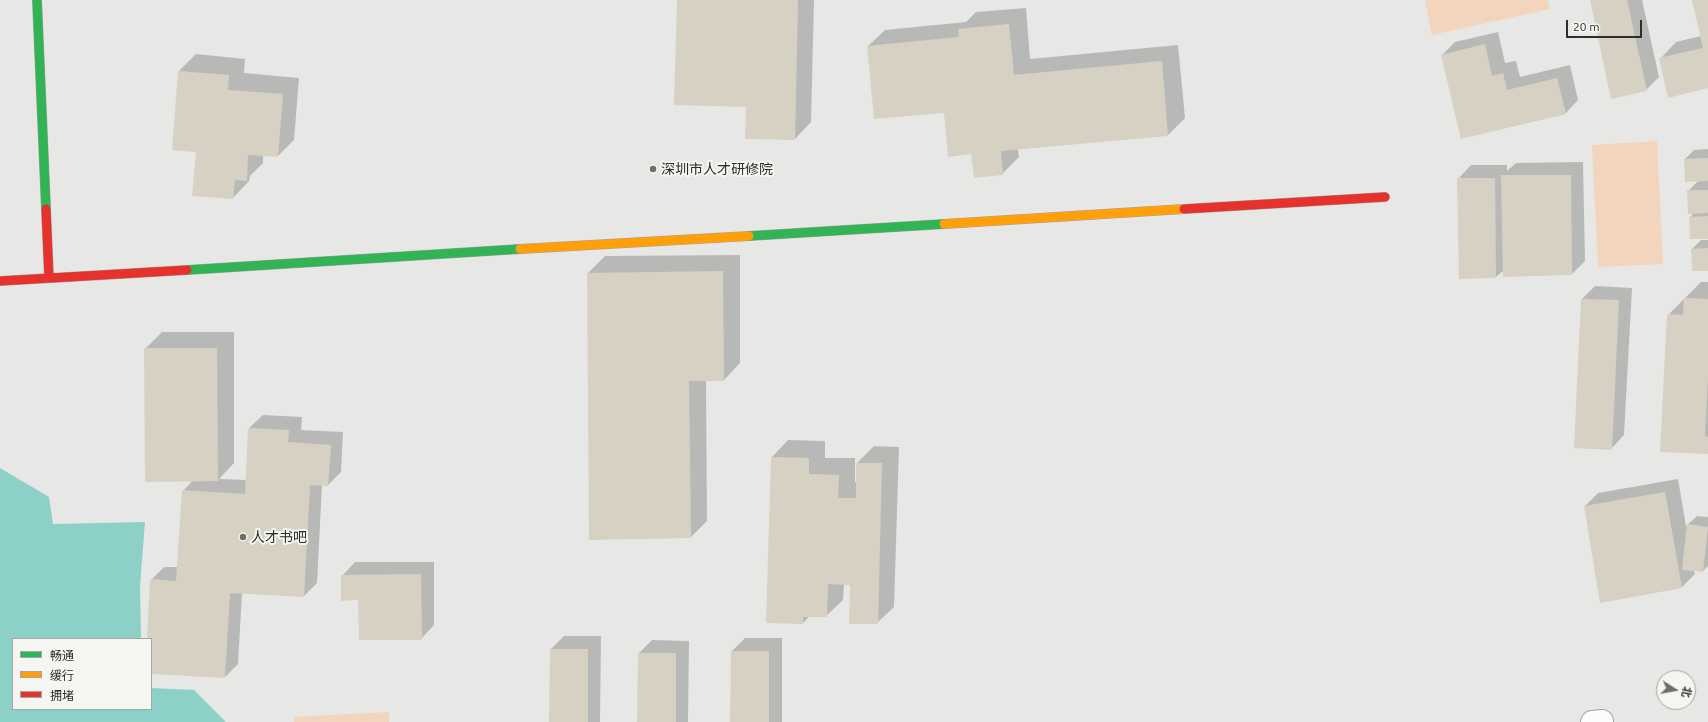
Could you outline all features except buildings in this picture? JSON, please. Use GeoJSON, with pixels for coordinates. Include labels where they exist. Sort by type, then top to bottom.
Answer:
{"type":"FeatureCollection","features":[{"type":"Feature","properties":{"kind":"street"},"geometry":{"type":"LineString","coordinates":[[37,0],[49,278]]}},
{"type":"Feature","properties":{"kind":"street"},"geometry":{"type":"LineString","coordinates":[[0,281],[1385,197]]}},
{"type":"Feature","properties":{"kind":"shaded area"},"geometry":{"type":"Polygon","coordinates":[[[1425,0],[1548,0],[1550,9],[1432,35],[1425,0]]]}},
{"type":"Feature","properties":{"kind":"shaded area"},"geometry":{"type":"Polygon","coordinates":[[[1657,141],[1663,264],[1598,267],[1592,145],[1657,141]]]}},
{"type":"Feature","properties":{"kind":"shaded area"},"geometry":{"type":"Polygon","coordinates":[[[389,712],[389,722],[294,722],[293,717],[389,712]]]}},
{"type":"Feature","properties":{"kind":"water"},"geometry":{"type":"Polygon","coordinates":[[[0,468],[49,497],[53,524],[145,522],[140,586],[141,638],[12,638],[12,710],[152,710],[152,688],[194,690],[226,722],[0,722],[0,468]]]}},
{"type":"Feature","properties":{"kind":"traffic: fast"},"geometry":{"type":"LineString","coordinates":[[37,0],[46,209]]}},
{"type":"Feature","properties":{"kind":"traffic: fast"},"geometry":{"type":"LineString","coordinates":[[749,236],[944,224]]}},
{"type":"Feature","properties":{"kind":"traffic: fast"},"geometry":{"type":"LineString","coordinates":[[187,270],[520,249]]}},
{"type":"Feature","properties":{"kind":"traffic: slow"},"geometry":{"type":"LineString","coordinates":[[944,224],[1184,209]]}},
{"type":"Feature","properties":{"kind":"traffic: slow"},"geometry":{"type":"LineString","coordinates":[[520,249],[749,236]]}},
{"type":"Feature","properties":{"kind":"traffic: jam"},"geometry":{"type":"LineString","coordinates":[[1184,209],[1385,197]]}},
{"type":"Feature","properties":{"kind":"traffic: jam"},"geometry":{"type":"LineString","coordinates":[[46,209],[49,278]]}},
{"type":"Feature","properties":{"kind":"traffic: jam"},"geometry":{"type":"LineString","coordinates":[[0,281],[187,270]]}},
{"type":"Feature","properties":{"kind":"place","name":"深圳市人才研修院"},"geometry":{"type":"Point","coordinates":[653,169]}},
{"type":"Feature","properties":{"kind":"place","name":"人才书吧"},"geometry":{"type":"Point","coordinates":[243,537]}}]}
